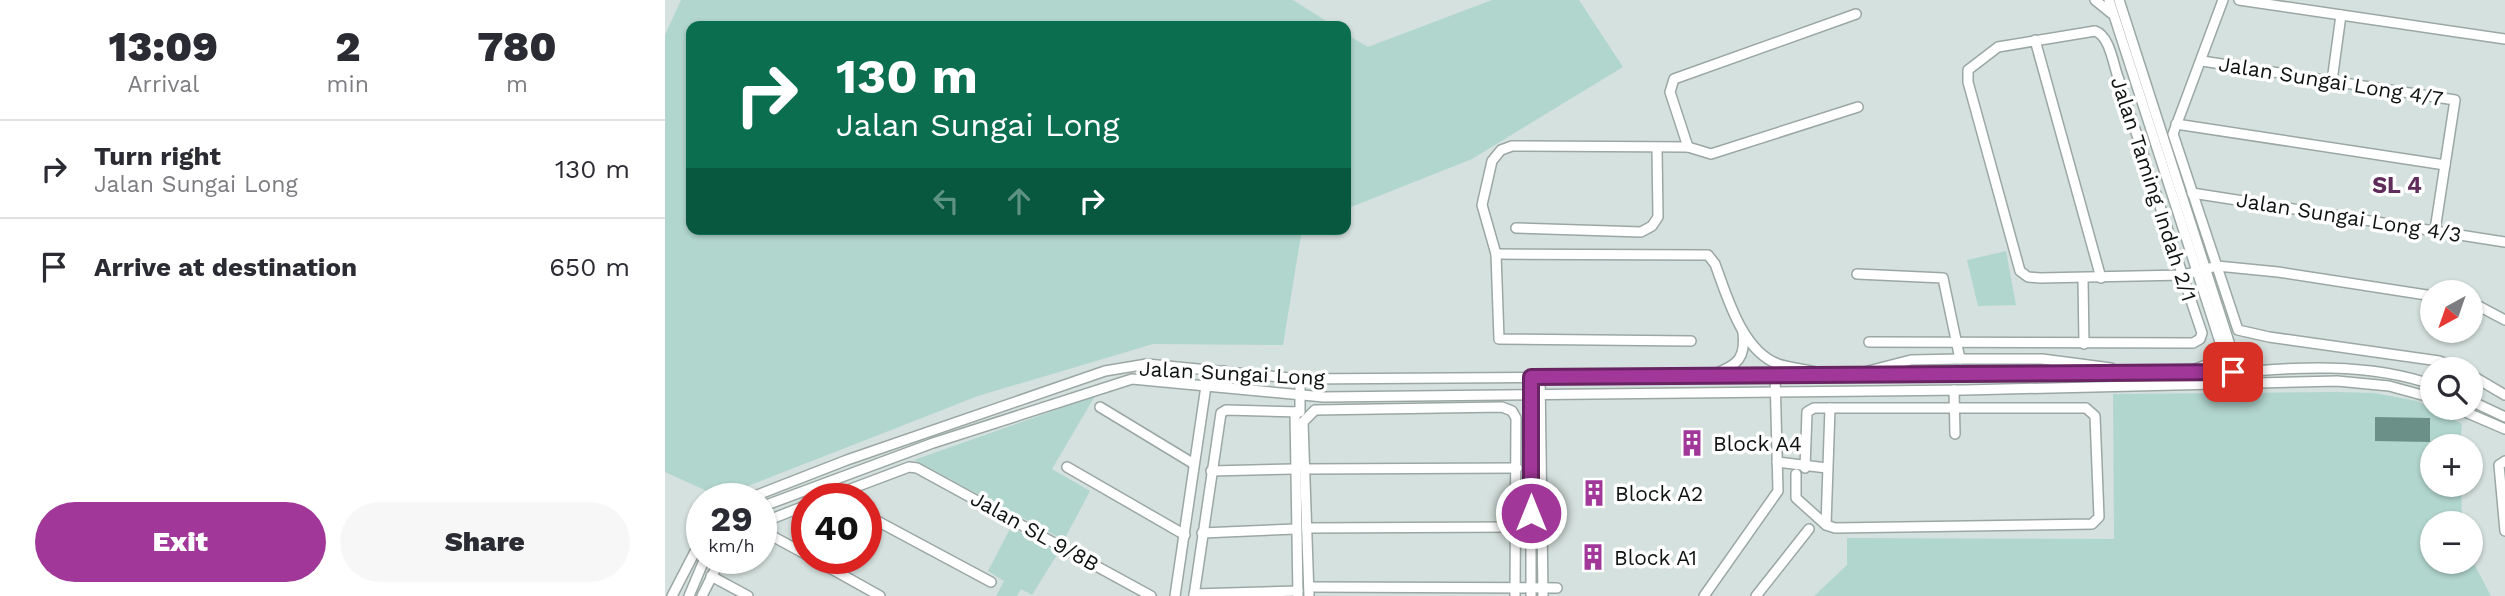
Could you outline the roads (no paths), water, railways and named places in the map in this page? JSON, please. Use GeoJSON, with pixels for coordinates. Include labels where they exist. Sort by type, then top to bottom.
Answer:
{"type":"FeatureCollection","features":[{"type":"Feature","properties":{"kind":"street"},"geometry":{"type":"LineString","coordinates":[[2095,0],[2107,7],[2117,23]]}},
{"type":"Feature","properties":{"kind":"street"},"geometry":{"type":"LineString","coordinates":[[2109,0],[2202,271],[2234,377]]}},
{"type":"Feature","properties":{"kind":"street"},"geometry":{"type":"LineString","coordinates":[[2119,0],[2202,271]]}},
{"type":"Feature","properties":{"kind":"street"},"geometry":{"type":"LineString","coordinates":[[2223,0],[2176,124],[2175,144],[2236,326],[2242,331],[2420,358]]}},
{"type":"Feature","properties":{"kind":"street"},"geometry":{"type":"LineString","coordinates":[[2239,0],[2505,39]]}},
{"type":"Feature","properties":{"kind":"street"},"geometry":{"type":"LineString","coordinates":[[1688,147],[1670,92],[1674,79],[1856,14]]}},
{"type":"Feature","properties":{"kind":"street"},"geometry":{"type":"LineString","coordinates":[[2332,81],[2341,15]]}},
{"type":"Feature","properties":{"kind":"street","name":"Jalan Taming Indah 2/1"},"geometry":{"type":"LineString","coordinates":[[2035,40],[2100,33],[2201,333],[2200,339],[2193,343],[2084,344]]}},
{"type":"Feature","properties":{"kind":"street"},"geometry":{"type":"LineString","coordinates":[[2101,278],[2035,40],[1998,47],[1968,70],[1968,82],[2020,271],[2028,277],[2083,279],[2183,275],[2217,266],[2279,272],[2420,294]]}},
{"type":"Feature","properties":{"kind":"street","name":"Jalan Sungai Long 4/7"},"geometry":{"type":"LineString","coordinates":[[2202,61],[2455,100],[2435,230]]}},
{"type":"Feature","properties":{"kind":"street"},"geometry":{"type":"LineString","coordinates":[[1691,341],[1499,339],[1496,254],[1482,205],[1487,172],[1501,150],[1512,146],[1657,149],[1688,147],[1711,154],[1858,107]]}},
{"type":"Feature","properties":{"kind":"street"},"geometry":{"type":"LineString","coordinates":[[2176,124],[2445,165]]}},
{"type":"Feature","properties":{"kind":"street"},"geometry":{"type":"LineString","coordinates":[[1516,228],[1641,232],[1652,226],[1658,217],[1657,149]]}},
{"type":"Feature","properties":{"kind":"street","name":"Jalan Sungai Long 4/3"},"geometry":{"type":"LineString","coordinates":[[2192,193],[2505,242]]}},
{"type":"Feature","properties":{"kind":"street"},"geometry":{"type":"LineString","coordinates":[[1496,254],[1708,255],[1715,264],[1743,329],[1763,355],[1778,364],[1826,375]]}},
{"type":"Feature","properties":{"kind":"street"},"geometry":{"type":"LineString","coordinates":[[1857,274],[1943,278],[1960,359]]}},
{"type":"Feature","properties":{"kind":"street"},"geometry":{"type":"LineString","coordinates":[[1869,342],[1957,345],[2084,344],[2083,279]]}},
{"type":"Feature","properties":{"kind":"street"},"geometry":{"type":"LineString","coordinates":[[2483,308],[2505,320]]}},
{"type":"Feature","properties":{"kind":"street"},"geometry":{"type":"LineString","coordinates":[[1709,376],[1737,365],[1742,357],[1743,329]]}},
{"type":"Feature","properties":{"kind":"street"},"geometry":{"type":"LineString","coordinates":[[2226,344],[2246,363],[2262,371]]}},
{"type":"Feature","properties":{"kind":"street"},"geometry":{"type":"LineString","coordinates":[[2180,372],[2213,362],[2226,344]]}},
{"type":"Feature","properties":{"kind":"street"},"geometry":{"type":"LineString","coordinates":[[1855,374],[1911,360],[1960,359],[2042,359],[2144,373]]}},
{"type":"Feature","properties":{"kind":"street","name":"Jalan Sungai Long"},"geometry":{"type":"LineString","coordinates":[[777,487],[847,460],[1105,371],[1147,365],[1227,370],[1300,379],[2180,372],[2337,381],[2389,386],[2420,394]]}},
{"type":"Feature","properties":{"kind":"street"},"geometry":{"type":"LineString","coordinates":[[1187,367],[1206,386]]}},
{"type":"Feature","properties":{"kind":"street"},"geometry":{"type":"LineString","coordinates":[[1175,596],[1206,386],[1213,377],[1227,370]]}},
{"type":"Feature","properties":{"kind":"street"},"geometry":{"type":"LineString","coordinates":[[2282,370],[2293,379],[2304,370]]}},
{"type":"Feature","properties":{"kind":"street","name":"Jalan Sungai Long"},"geometry":{"type":"LineString","coordinates":[[777,501],[933,443],[1111,384],[1149,378],[1299,396],[1965,390],[2220,384],[2234,377],[2282,370],[2373,371],[2420,382]]}},
{"type":"Feature","properties":{"kind":"street"},"geometry":{"type":"LineString","coordinates":[[1704,596],[1776,496],[1778,473],[1775,375]]}},
{"type":"Feature","properties":{"kind":"street"},"geometry":{"type":"LineString","coordinates":[[1475,377],[1476,394]]}},
{"type":"Feature","properties":{"kind":"street"},"geometry":{"type":"LineString","coordinates":[[1531,593],[1535,377]]}},
{"type":"Feature","properties":{"kind":"street"},"geometry":{"type":"LineString","coordinates":[[1295,412],[1298,594],[1194,595],[1219,417],[1226,410],[1300,412],[1300,379]]}},
{"type":"Feature","properties":{"kind":"street"},"geometry":{"type":"LineString","coordinates":[[2483,382],[2505,395]]}},
{"type":"Feature","properties":{"kind":"street"},"geometry":{"type":"LineString","coordinates":[[1186,384],[1203,403]]}},
{"type":"Feature","properties":{"kind":"street"},"geometry":{"type":"LineString","coordinates":[[1203,403],[1220,388]]}},
{"type":"Feature","properties":{"kind":"street"},"geometry":{"type":"LineString","coordinates":[[1954,390],[1955,434]]}},
{"type":"Feature","properties":{"kind":"street"},"geometry":{"type":"LineString","coordinates":[[1964,410],[1965,390]]}},
{"type":"Feature","properties":{"kind":"street"},"geometry":{"type":"LineString","coordinates":[[1535,395],[1543,592]]}},
{"type":"Feature","properties":{"kind":"street"},"geometry":{"type":"LineString","coordinates":[[2483,406],[2505,416]]}},
{"type":"Feature","properties":{"kind":"street"},"geometry":{"type":"LineString","coordinates":[[1100,407],[1194,464]]}},
{"type":"Feature","properties":{"kind":"street"},"geometry":{"type":"LineString","coordinates":[[1795,474],[1796,498],[1826,525],[1835,528],[2092,524],[2096,520],[2098,504],[2092,414],[2086,408],[1814,408],[1807,412],[1805,468]]}},
{"type":"Feature","properties":{"kind":"street"},"geometry":{"type":"LineString","coordinates":[[1826,525],[1830,408]]}},
{"type":"Feature","properties":{"kind":"street"},"geometry":{"type":"LineString","coordinates":[[1515,592],[1516,418],[1510,409],[1315,410],[1308,414],[1303,422],[1309,592],[1531,593],[1557,588]]}},
{"type":"Feature","properties":{"kind":"street"},"geometry":{"type":"LineString","coordinates":[[2483,420],[2505,429]]}},
{"type":"Feature","properties":{"kind":"street"},"geometry":{"type":"LineString","coordinates":[[2505,461],[2499,465],[2503,482],[2505,531]]}},
{"type":"Feature","properties":{"kind":"street"},"geometry":{"type":"LineString","coordinates":[[1777,462],[1798,463],[1805,468]]}},
{"type":"Feature","properties":{"kind":"street","name":"Jalan SL 9/8B"},"geometry":{"type":"LineString","coordinates":[[871,483],[909,467],[917,468],[1151,596]]}},
{"type":"Feature","properties":{"kind":"street"},"geometry":{"type":"LineString","coordinates":[[1067,467],[1185,535]]}},
{"type":"Feature","properties":{"kind":"street"},"geometry":{"type":"LineString","coordinates":[[1306,469],[1517,468]]}},
{"type":"Feature","properties":{"kind":"street"},"geometry":{"type":"LineString","coordinates":[[1778,473],[1795,474],[1805,468],[1827,468]]}},
{"type":"Feature","properties":{"kind":"street"},"geometry":{"type":"LineString","coordinates":[[1211,471],[1295,469]]}},
{"type":"Feature","properties":{"kind":"street"},"geometry":{"type":"LineString","coordinates":[[882,524],[991,582]]}},
{"type":"Feature","properties":{"kind":"street"},"geometry":{"type":"LineString","coordinates":[[1307,528],[1516,527]]}},
{"type":"Feature","properties":{"kind":"street"},"geometry":{"type":"LineString","coordinates":[[1202,533],[1296,529]]}},
{"type":"Feature","properties":{"kind":"street"},"geometry":{"type":"LineString","coordinates":[[1756,596],[1809,529]]}},
{"type":"Feature","properties":{"kind":"street"},"geometry":{"type":"LineString","coordinates":[[673,596],[686,570]]}},
{"type":"Feature","properties":{"kind":"street"},"geometry":{"type":"LineString","coordinates":[[689,596],[698,574]]}},
{"type":"Feature","properties":{"kind":"street"},"geometry":{"type":"LineString","coordinates":[[841,574],[880,596]]}},
{"type":"Feature","properties":{"kind":"street"},"geometry":{"type":"LineString","coordinates":[[702,596],[711,576],[748,596]]}},
{"type":"Feature","properties":{"kind":"place","name":"Block A4"},"geometry":{"type":"Point","coordinates":[1692,443]}},
{"type":"Feature","properties":{"kind":"place","name":"Block A2"},"geometry":{"type":"Point","coordinates":[1594,493]}},
{"type":"Feature","properties":{"kind":"place","name":"Block A1"},"geometry":{"type":"Point","coordinates":[1593,557]}},
{"type":"Feature","properties":{"kind":"district","name":"SL 4"},"geometry":{"type":"Point","coordinates":[2397,185]}}]}
